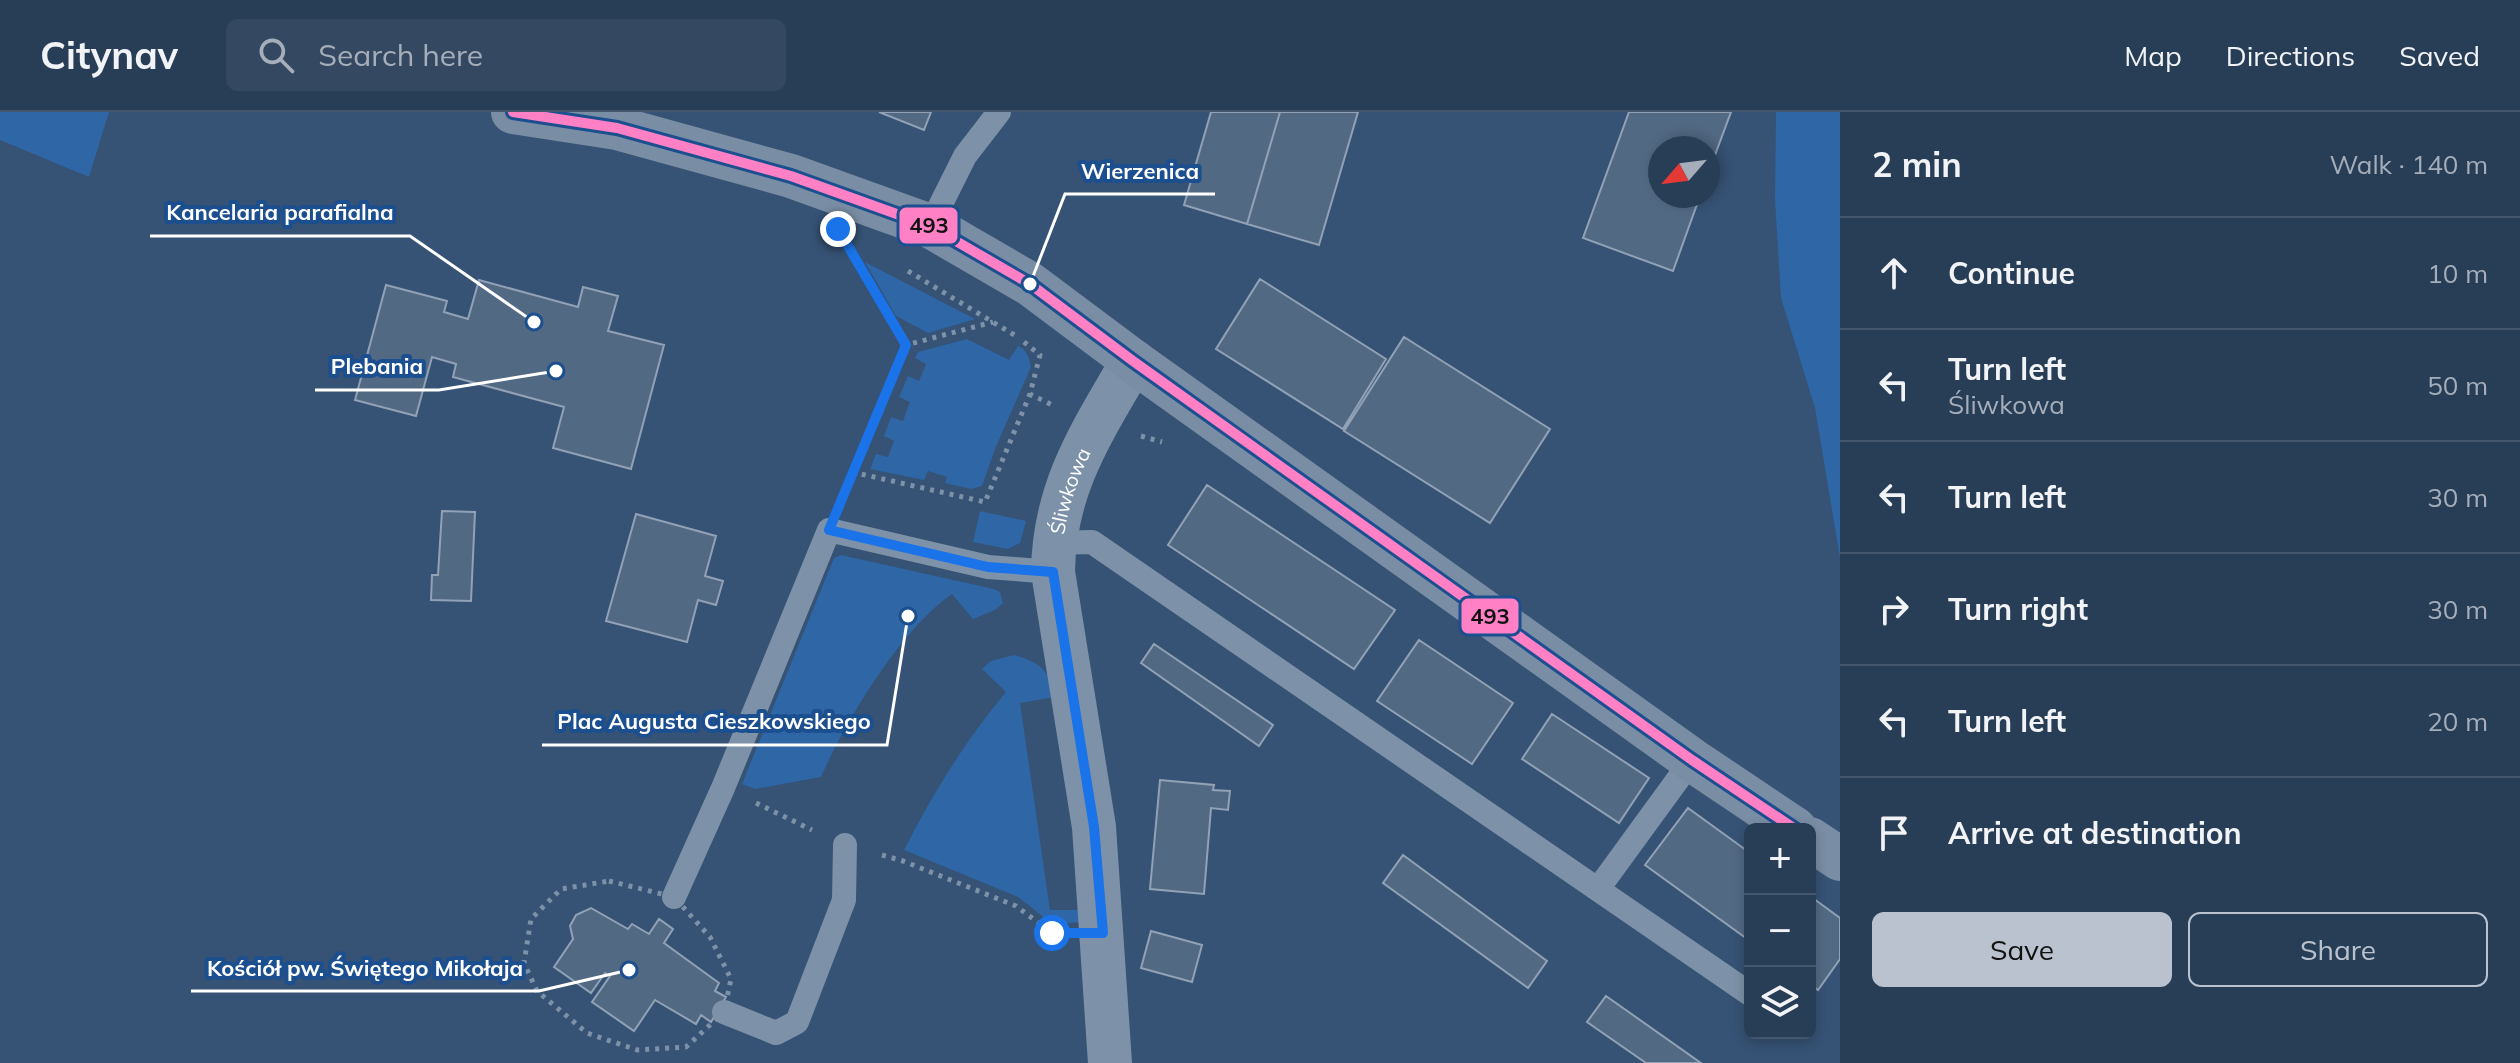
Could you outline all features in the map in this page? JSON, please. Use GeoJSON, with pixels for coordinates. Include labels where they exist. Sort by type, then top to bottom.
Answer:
{"type":"FeatureCollection","features":[{"type":"Feature","properties":{"kind":"street"},"geometry":{"type":"LineString","coordinates":[[513,112],[617,128],[791,176],[930,226],[1030,284],[1692,760],[1786,823]]}},
{"type":"Feature","properties":{"kind":"street","name":"Śliwkowa"},"geometry":{"type":"LineString","coordinates":[[1110,1063],[1094,827],[1053,557],[1064,494],[1095,427],[1133,361]]}},
{"type":"Feature","properties":{"kind":"street"},"geometry":{"type":"LineString","coordinates":[[1816,843],[1840,859]]}},
{"type":"Feature","properties":{"kind":"lane"},"geometry":{"type":"LineString","coordinates":[[930,226],[965,156],[999,112]]}},
{"type":"Feature","properties":{"kind":"lane"},"geometry":{"type":"LineString","coordinates":[[674,897],[723,788],[829,530],[988,567],[1053,557],[1092,542],[1744,990]]}},
{"type":"Feature","properties":{"kind":"lane"},"geometry":{"type":"LineString","coordinates":[[1598,889],[1692,760]]}},
{"type":"Feature","properties":{"kind":"lane"},"geometry":{"type":"LineString","coordinates":[[724,1012],[776,1033],[797,1022],[844,900],[845,845]]}},
{"type":"Feature","properties":{"kind":"path"},"geometry":{"type":"LineString","coordinates":[[845,242],[906,345]]}},
{"type":"Feature","properties":{"kind":"path"},"geometry":{"type":"LineString","coordinates":[[852,472],[985,502],[1030,394],[1040,355],[1019,337],[902,268]]}},
{"type":"Feature","properties":{"kind":"path"},"geometry":{"type":"LineString","coordinates":[[906,345],[993,322]]}},
{"type":"Feature","properties":{"kind":"path"},"geometry":{"type":"LineString","coordinates":[[829,530],[906,345]]}},
{"type":"Feature","properties":{"kind":"path"},"geometry":{"type":"LineString","coordinates":[[1030,394],[1125,442],[1137,435],[1166,443]]}},
{"type":"Feature","properties":{"kind":"path"},"geometry":{"type":"LineString","coordinates":[[723,788],[845,845],[903,861],[1016,906],[1052,933],[1103,933]]}},
{"type":"Feature","properties":{"kind":"path"},"geometry":{"type":"LineString","coordinates":[[609,881],[674,897],[710,937],[731,979],[724,1012],[686,1047],[637,1050],[587,1033],[537,991],[524,963],[531,919],[561,889],[609,881]]}},
{"type":"Feature","properties":{"kind":"shaded area"},"geometry":{"type":"Polygon","coordinates":[[[0,112],[109,112],[89,177],[0,140],[0,112]]]}},
{"type":"Feature","properties":{"kind":"shaded area"},"geometry":{"type":"Polygon","coordinates":[[[1776,112],[1840,112],[1840,558],[1815,408],[1781,298],[1775,200],[1776,112]]]}},
{"type":"Feature","properties":{"kind":"shaded area"},"geometry":{"type":"Polygon","coordinates":[[[865,262],[975,319],[928,333],[896,316],[865,262]]]}},
{"type":"Feature","properties":{"kind":"shaded area"},"geometry":{"type":"Polygon","coordinates":[[[967,339],[1009,360],[1018,346],[1027,354],[1031,367],[982,486],[971,489],[945,483],[947,477],[928,471],[924,480],[870,469],[876,454],[888,457],[894,441],[884,436],[891,417],[903,421],[910,402],[899,397],[908,376],[919,381],[926,364],[915,358],[918,352],[967,339]]]}},
{"type":"Feature","properties":{"kind":"shaded area"},"geometry":{"type":"Polygon","coordinates":[[[980,511],[1026,521],[1020,543],[1008,549],[973,542],[980,511]]]}},
{"type":"Feature","properties":{"kind":"shaded area"},"geometry":{"type":"Polygon","coordinates":[[[841,555],[994,589],[1000,592],[1003,603],[995,610],[973,619],[952,594],[933,610],[913,630],[877,677],[845,729],[821,777],[755,789],[742,784],[834,558],[841,555]]]}},
{"type":"Feature","properties":{"kind":"shaded area"},"geometry":{"type":"Polygon","coordinates":[[[1014,655],[1042,669],[1050,680],[1055,697],[1020,703],[1050,910],[1083,910],[1084,922],[1052,924],[1018,897],[904,850],[950,768],[1006,692],[982,669],[991,661],[1014,655]]]}},
{"type":"Feature","properties":{"kind":"building"},"geometry":{"type":"Polygon","coordinates":[[[879,112],[931,112],[924,130],[879,112]]]}},
{"type":"Feature","properties":{"kind":"building"},"geometry":{"type":"Polygon","coordinates":[[[1211,112],[1280,112],[1247,224],[1184,205],[1211,112]]]}},
{"type":"Feature","properties":{"kind":"building"},"geometry":{"type":"Polygon","coordinates":[[[1280,112],[1358,112],[1319,245],[1247,224],[1280,112]]]}},
{"type":"Feature","properties":{"kind":"building"},"geometry":{"type":"Polygon","coordinates":[[[1629,112],[1731,112],[1720,142],[1720,136],[1648,136],[1648,208],[1696,208],[1673,271],[1583,238],[1629,112]]]}},
{"type":"Feature","properties":{"kind":"building"},"geometry":{"type":"Polygon","coordinates":[[[1260,279],[1386,359],[1343,429],[1216,349],[1260,279]]]}},
{"type":"Feature","properties":{"kind":"building"},"geometry":{"type":"Polygon","coordinates":[[[479,280],[578,307],[583,287],[618,296],[608,331],[664,345],[631,469],[553,448],[564,407],[453,377],[456,364],[432,357],[416,416],[355,400],[386,285],[447,301],[444,312],[468,319],[479,280]]]}},
{"type":"Feature","properties":{"kind":"building"},"geometry":{"type":"Polygon","coordinates":[[[1404,337],[1550,429],[1490,523],[1344,431],[1404,337]]]}},
{"type":"Feature","properties":{"kind":"building"},"geometry":{"type":"Polygon","coordinates":[[[1207,485],[1395,610],[1354,669],[1168,545],[1207,485]]]}},
{"type":"Feature","properties":{"kind":"building"},"geometry":{"type":"Polygon","coordinates":[[[442,511],[475,512],[471,601],[431,600],[432,575],[438,575],[442,511]]]}},
{"type":"Feature","properties":{"kind":"building"},"geometry":{"type":"Polygon","coordinates":[[[636,514],[716,536],[705,576],[723,581],[716,605],[698,600],[687,642],[606,621],[636,514]]]}},
{"type":"Feature","properties":{"kind":"building"},"geometry":{"type":"Polygon","coordinates":[[[1419,640],[1513,703],[1472,764],[1377,701],[1419,640]]]}},
{"type":"Feature","properties":{"kind":"building"},"geometry":{"type":"Polygon","coordinates":[[[1154,644],[1273,725],[1259,746],[1141,663],[1154,644]]]}},
{"type":"Feature","properties":{"kind":"building"},"geometry":{"type":"Polygon","coordinates":[[[1552,714],[1649,778],[1619,823],[1522,759],[1552,714]]]}},
{"type":"Feature","properties":{"kind":"building"},"geometry":{"type":"Polygon","coordinates":[[[1160,780],[1214,785],[1213,790],[1230,791],[1228,810],[1211,808],[1204,894],[1150,889],[1160,780]]]}},
{"type":"Feature","properties":{"kind":"building"},"geometry":{"type":"Polygon","coordinates":[[[1688,808],[1744,849],[1744,937],[1645,865],[1688,808]]]}},
{"type":"Feature","properties":{"kind":"building"},"geometry":{"type":"Polygon","coordinates":[[[1403,855],[1547,961],[1528,988],[1383,883],[1403,855]]]}},
{"type":"Feature","properties":{"kind":"building"},"geometry":{"type":"Polygon","coordinates":[[[1816,900],[1840,918],[1840,959],[1818,990],[1816,900]]]}},
{"type":"Feature","properties":{"kind":"building"},"geometry":{"type":"Polygon","coordinates":[[[591,908],[628,929],[632,924],[649,934],[659,919],[673,929],[664,943],[719,983],[715,991],[726,997],[711,1022],[701,1015],[696,1024],[655,1000],[634,1031],[592,1002],[610,976],[605,973],[591,993],[554,967],[573,939],[570,926],[576,915],[591,908]]]}},
{"type":"Feature","properties":{"kind":"building"},"geometry":{"type":"Polygon","coordinates":[[[1151,931],[1202,945],[1192,982],[1141,968],[1151,931]]]}},
{"type":"Feature","properties":{"kind":"building"},"geometry":{"type":"Polygon","coordinates":[[[1606,996],[1701,1063],[1646,1063],[1587,1022],[1606,996]]]}},
{"type":"Feature","properties":{"kind":"transit line","name":"493"},"geometry":{"type":"LineString","coordinates":[[513,112],[617,128],[791,176],[930,226],[1030,284],[1692,760],[1786,823]]}},
{"type":"Feature","properties":{"kind":"place","name":"Wierzenica"},"geometry":{"type":"Point","coordinates":[1030,284]}},
{"type":"Feature","properties":{"kind":"place","name":"Kancelaria parafialna"},"geometry":{"type":"Point","coordinates":[534,322]}},
{"type":"Feature","properties":{"kind":"place","name":"Plebania"},"geometry":{"type":"Point","coordinates":[556,371]}},
{"type":"Feature","properties":{"kind":"place","name":"Plac Augusta Cieszkowskiego"},"geometry":{"type":"Point","coordinates":[908,616]}},
{"type":"Feature","properties":{"kind":"place","name":"Kościół pw. Świętego Mikołaja"},"geometry":{"type":"Point","coordinates":[629,970]}},
{"type":"Feature","properties":{"kind":"route"},"geometry":{"type":"LineString","coordinates":[[838,229],[906,345],[829,530],[988,567],[1053,572],[1094,827],[1103,933],[1052,933]]}}]}
